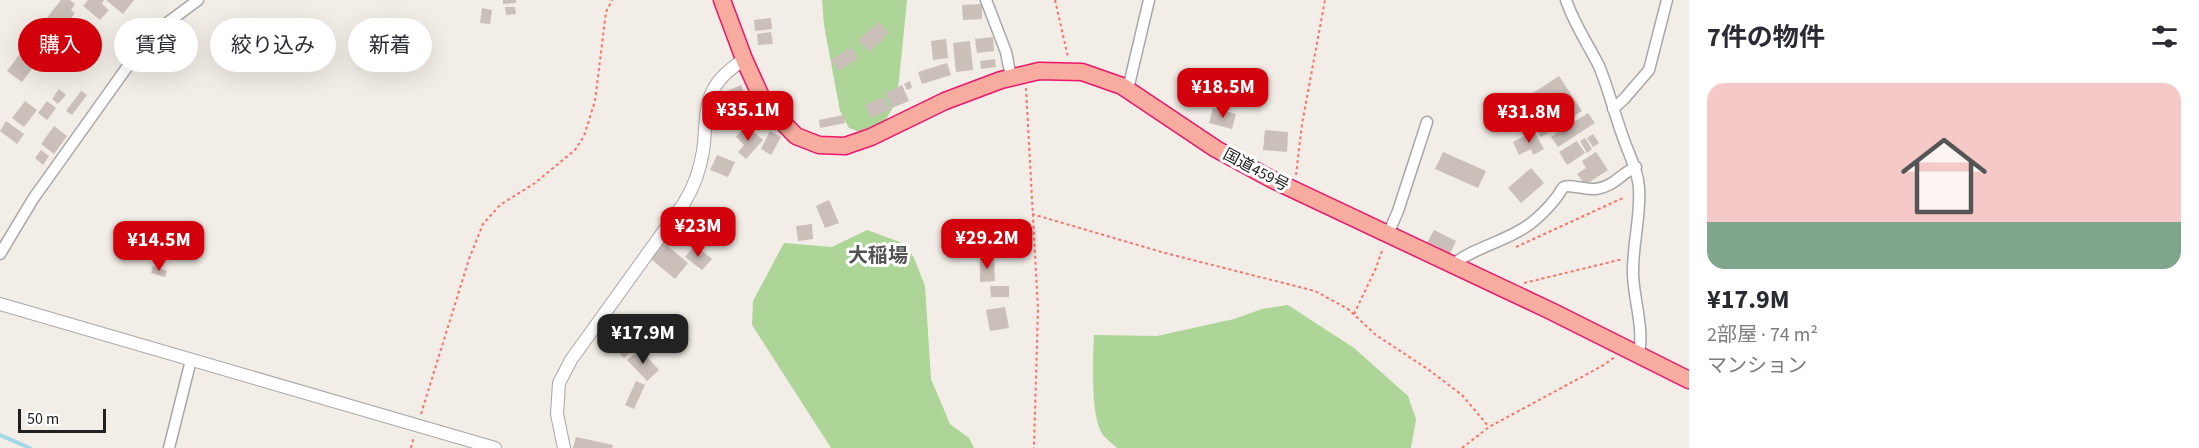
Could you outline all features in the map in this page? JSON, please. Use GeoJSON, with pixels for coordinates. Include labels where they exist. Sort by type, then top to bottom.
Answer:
{"type":"FeatureCollection","features":[{"type":"Feature","properties":{"kind":"highway","name":"国道459号"},"geometry":{"type":"LineString","coordinates":[[722,0],[744,59],[764,103],[796,136],[819,145],[845,146],[945,101],[1018,76],[1039,71],[1082,72],[1128,89],[1216,149],[1292,190],[1508,290],[1689,380]]}},
{"type":"Feature","properties":{"kind":"street"},"geometry":{"type":"LineString","coordinates":[[0,254],[33,199],[130,63],[159,29],[198,0]]}},
{"type":"Feature","properties":{"kind":"street"},"geometry":{"type":"LineString","coordinates":[[986,0],[1018,76]]}},
{"type":"Feature","properties":{"kind":"street"},"geometry":{"type":"LineString","coordinates":[[1128,89],[1149,0]]}},
{"type":"Feature","properties":{"kind":"street"},"geometry":{"type":"LineString","coordinates":[[1566,0],[1603,76],[1612,109],[1636,167],[1639,202],[1633,276],[1639,326],[1631,350]]}},
{"type":"Feature","properties":{"kind":"street"},"geometry":{"type":"LineString","coordinates":[[1612,109],[1624,99],[1649,70],[1667,0]]}},
{"type":"Feature","properties":{"kind":"street"},"geometry":{"type":"LineString","coordinates":[[564,448],[557,414],[559,384],[571,360],[695,185],[712,91],[722,77],[744,59]]}},
{"type":"Feature","properties":{"kind":"street"},"geometry":{"type":"LineString","coordinates":[[1388,234],[1398,211],[1427,122]]}},
{"type":"Feature","properties":{"kind":"street"},"geometry":{"type":"LineString","coordinates":[[1452,265],[1469,253],[1502,240],[1530,224],[1564,187],[1568,185],[1583,189],[1604,186],[1619,180],[1636,167]]}},
{"type":"Feature","properties":{"kind":"street"},"geometry":{"type":"LineString","coordinates":[[0,304],[495,448]]}},
{"type":"Feature","properties":{"kind":"street"},"geometry":{"type":"LineString","coordinates":[[169,448],[191,360]]}},
{"type":"Feature","properties":{"kind":"path"},"geometry":{"type":"LineString","coordinates":[[411,448],[468,259],[483,224],[500,205],[535,183],[574,150],[584,136],[596,101],[606,12],[612,0]]}},
{"type":"Feature","properties":{"kind":"path"},"geometry":{"type":"LineString","coordinates":[[1055,0],[1071,72]]}},
{"type":"Feature","properties":{"kind":"path"},"geometry":{"type":"LineString","coordinates":[[1292,190],[1298,167],[1302,124],[1326,0]]}},
{"type":"Feature","properties":{"kind":"path"},"geometry":{"type":"LineString","coordinates":[[1018,76],[1032,214],[1038,309],[1034,448]]}},
{"type":"Feature","properties":{"kind":"path"},"geometry":{"type":"LineString","coordinates":[[1515,247],[1623,198]]}},
{"type":"Feature","properties":{"kind":"path"},"geometry":{"type":"LineString","coordinates":[[1032,214],[1165,253],[1315,291],[1354,314],[1376,335],[1429,370],[1461,395],[1489,427]]}},
{"type":"Feature","properties":{"kind":"path"},"geometry":{"type":"LineString","coordinates":[[1354,314],[1376,268],[1388,234]]}},
{"type":"Feature","properties":{"kind":"path"},"geometry":{"type":"LineString","coordinates":[[1508,290],[1529,281],[1634,257]]}},
{"type":"Feature","properties":{"kind":"path"},"geometry":{"type":"LineString","coordinates":[[1462,448],[1489,427],[1602,366],[1616,356],[1631,350]]}},
{"type":"Feature","properties":{"kind":"green space"},"geometry":{"type":"Polygon","coordinates":[[[822,0],[907,0],[899,81],[892,109],[881,128],[860,132],[849,128],[840,111],[824,25],[822,0]]]}},
{"type":"Feature","properties":{"kind":"green space"},"geometry":{"type":"Polygon","coordinates":[[[867,230],[905,244],[914,258],[925,286],[931,379],[950,424],[969,438],[974,448],[831,448],[752,325],[753,301],[784,243],[832,247],[867,230]]]}},
{"type":"Feature","properties":{"kind":"green space"},"geometry":{"type":"Polygon","coordinates":[[[1288,305],[1354,348],[1408,396],[1416,419],[1411,448],[1117,448],[1103,435],[1094,402],[1094,335],[1157,336],[1234,319],[1262,309],[1288,305]]]}},
{"type":"Feature","properties":{"kind":"building"},"geometry":{"type":"Polygon","coordinates":[[[61,0],[70,0],[75,4],[71,10],[75,13],[71,18],[47,18],[61,0]]]}},
{"type":"Feature","properties":{"kind":"building"},"geometry":{"type":"Polygon","coordinates":[[[88,0],[104,0],[102,4],[109,10],[102,18],[98,18],[83,6],[88,0]]]}},
{"type":"Feature","properties":{"kind":"building"},"geometry":{"type":"Polygon","coordinates":[[[106,0],[134,0],[123,14],[106,0]]]}},
{"type":"Feature","properties":{"kind":"building"},"geometry":{"type":"Polygon","coordinates":[[[503,0],[516,0],[516,3],[503,4],[503,0]]]}},
{"type":"Feature","properties":{"kind":"building"},"geometry":{"type":"Polygon","coordinates":[[[982,4],[982,19],[963,20],[962,5],[982,4]]]}},
{"type":"Feature","properties":{"kind":"building"},"geometry":{"type":"Polygon","coordinates":[[[505,7],[515,7],[516,14],[506,15],[505,7]]]}},
{"type":"Feature","properties":{"kind":"building"},"geometry":{"type":"Polygon","coordinates":[[[482,8],[492,10],[490,24],[480,23],[482,8]]]}},
{"type":"Feature","properties":{"kind":"building"},"geometry":{"type":"Polygon","coordinates":[[[771,18],[772,29],[755,31],[754,20],[771,18]]]}},
{"type":"Feature","properties":{"kind":"building"},"geometry":{"type":"Polygon","coordinates":[[[879,22],[889,33],[869,52],[858,40],[879,22]]]}},
{"type":"Feature","properties":{"kind":"building"},"geometry":{"type":"Polygon","coordinates":[[[771,32],[773,44],[758,45],[757,34],[771,32]]]}},
{"type":"Feature","properties":{"kind":"building"},"geometry":{"type":"Polygon","coordinates":[[[993,37],[994,51],[977,53],[975,39],[993,37]]]}},
{"type":"Feature","properties":{"kind":"building"},"geometry":{"type":"Polygon","coordinates":[[[946,39],[948,58],[933,60],[931,41],[946,39]]]}},
{"type":"Feature","properties":{"kind":"building"},"geometry":{"type":"Polygon","coordinates":[[[970,41],[973,70],[956,72],[953,43],[970,41]]]}},
{"type":"Feature","properties":{"kind":"building"},"geometry":{"type":"Polygon","coordinates":[[[851,47],[858,58],[839,71],[831,60],[851,47]]]}},
{"type":"Feature","properties":{"kind":"building"},"geometry":{"type":"Polygon","coordinates":[[[18,56],[18,72],[30,72],[22,82],[7,71],[18,56]]]}},
{"type":"Feature","properties":{"kind":"building"},"geometry":{"type":"Polygon","coordinates":[[[995,59],[996,67],[981,69],[980,61],[995,59]]]}},
{"type":"Feature","properties":{"kind":"building"},"geometry":{"type":"Polygon","coordinates":[[[947,63],[951,75],[922,84],[918,72],[947,63]]]}},
{"type":"Feature","properties":{"kind":"building"},"geometry":{"type":"Polygon","coordinates":[[[1559,76],[1582,111],[1541,137],[1518,103],[1559,76]]]}},
{"type":"Feature","properties":{"kind":"building"},"geometry":{"type":"Polygon","coordinates":[[[910,81],[912,88],[907,90],[904,84],[910,81]]]}},
{"type":"Feature","properties":{"kind":"building"},"geometry":{"type":"Polygon","coordinates":[[[741,85],[749,104],[732,112],[723,93],[741,85]]]}},
{"type":"Feature","properties":{"kind":"building"},"geometry":{"type":"Polygon","coordinates":[[[902,85],[909,101],[892,108],[885,93],[902,85]]]}},
{"type":"Feature","properties":{"kind":"building"},"geometry":{"type":"Polygon","coordinates":[[[59,89],[66,95],[58,104],[52,99],[59,89]]]}},
{"type":"Feature","properties":{"kind":"building"},"geometry":{"type":"Polygon","coordinates":[[[81,91],[87,95],[72,115],[66,111],[81,91]]]}},
{"type":"Feature","properties":{"kind":"building"},"geometry":{"type":"Polygon","coordinates":[[[884,97],[890,110],[871,118],[865,105],[884,97]]]}},
{"type":"Feature","properties":{"kind":"building"},"geometry":{"type":"Polygon","coordinates":[[[25,101],[37,110],[24,127],[12,118],[25,101]]]}},
{"type":"Feature","properties":{"kind":"building"},"geometry":{"type":"Polygon","coordinates":[[[47,101],[56,108],[47,120],[38,113],[47,101]]]}},
{"type":"Feature","properties":{"kind":"building"},"geometry":{"type":"Polygon","coordinates":[[[1213,108],[1236,114],[1232,129],[1209,123],[1213,108]]]}},
{"type":"Feature","properties":{"kind":"building"},"geometry":{"type":"Polygon","coordinates":[[[1588,113],[1595,123],[1558,147],[1551,137],[1588,113]]]}},
{"type":"Feature","properties":{"kind":"building"},"geometry":{"type":"Polygon","coordinates":[[[844,115],[845,123],[820,128],[819,120],[844,115]]]}},
{"type":"Feature","properties":{"kind":"building"},"geometry":{"type":"Polygon","coordinates":[[[6,121],[24,134],[17,144],[0,131],[6,121]]]}},
{"type":"Feature","properties":{"kind":"building"},"geometry":{"type":"Polygon","coordinates":[[[746,125],[763,140],[746,159],[738,152],[744,145],[736,137],[746,125]]]}},
{"type":"Feature","properties":{"kind":"building"},"geometry":{"type":"Polygon","coordinates":[[[54,126],[67,136],[54,154],[41,144],[54,126]]]}},
{"type":"Feature","properties":{"kind":"building"},"geometry":{"type":"Polygon","coordinates":[[[1265,130],[1288,132],[1287,152],[1263,150],[1265,130]]]}},
{"type":"Feature","properties":{"kind":"building"},"geometry":{"type":"Polygon","coordinates":[[[770,131],[781,137],[771,155],[761,149],[770,131]]]}},
{"type":"Feature","properties":{"kind":"building"},"geometry":{"type":"Polygon","coordinates":[[[1534,131],[1544,149],[1533,155],[1531,149],[1519,155],[1513,142],[1534,131]]]}},
{"type":"Feature","properties":{"kind":"building"},"geometry":{"type":"Polygon","coordinates":[[[1593,134],[1599,143],[1593,147],[1587,138],[1593,134]]]}},
{"type":"Feature","properties":{"kind":"building"},"geometry":{"type":"Polygon","coordinates":[[[1585,138],[1592,149],[1587,153],[1580,141],[1585,138]]]}},
{"type":"Feature","properties":{"kind":"building"},"geometry":{"type":"Polygon","coordinates":[[[1577,141],[1585,153],[1567,165],[1559,152],[1577,141]]]}},
{"type":"Feature","properties":{"kind":"building"},"geometry":{"type":"Polygon","coordinates":[[[41,150],[49,156],[43,165],[35,158],[41,150]]]}},
{"type":"Feature","properties":{"kind":"building"},"geometry":{"type":"Polygon","coordinates":[[[1443,152],[1486,171],[1478,188],[1435,169],[1443,152]]]}},
{"type":"Feature","properties":{"kind":"building"},"geometry":{"type":"Polygon","coordinates":[[[1596,152],[1608,170],[1585,185],[1577,174],[1586,168],[1582,161],[1596,152]]]}},
{"type":"Feature","properties":{"kind":"building"},"geometry":{"type":"Polygon","coordinates":[[[717,155],[735,162],[728,177],[710,170],[717,155]]]}},
{"type":"Feature","properties":{"kind":"building"},"geometry":{"type":"Polygon","coordinates":[[[1531,168],[1544,183],[1521,203],[1508,188],[1531,168]]]}},
{"type":"Feature","properties":{"kind":"building"},"geometry":{"type":"Polygon","coordinates":[[[829,200],[839,223],[825,228],[816,206],[829,200]]]}},
{"type":"Feature","properties":{"kind":"building"},"geometry":{"type":"Polygon","coordinates":[[[694,207],[706,215],[690,236],[679,227],[694,207]]]}},
{"type":"Feature","properties":{"kind":"building"},"geometry":{"type":"Polygon","coordinates":[[[710,214],[728,228],[718,241],[700,228],[710,214]]]}},
{"type":"Feature","properties":{"kind":"building"},"geometry":{"type":"Polygon","coordinates":[[[1015,219],[1016,247],[1000,248],[999,220],[1015,219]]]}},
{"type":"Feature","properties":{"kind":"building"},"geometry":{"type":"Polygon","coordinates":[[[812,224],[813,239],[798,241],[796,226],[812,224]]]}},
{"type":"Feature","properties":{"kind":"building"},"geometry":{"type":"Polygon","coordinates":[[[999,229],[999,239],[989,239],[988,230],[999,229]]]}},
{"type":"Feature","properties":{"kind":"building"},"geometry":{"type":"Polygon","coordinates":[[[1434,230],[1456,241],[1450,254],[1427,243],[1434,230]]]}},
{"type":"Feature","properties":{"kind":"building"},"geometry":{"type":"Polygon","coordinates":[[[984,235],[985,250],[961,251],[961,236],[984,235]]]}},
{"type":"Feature","properties":{"kind":"building"},"geometry":{"type":"Polygon","coordinates":[[[664,243],[688,263],[675,279],[651,259],[664,243]]]}},
{"type":"Feature","properties":{"kind":"building"},"geometry":{"type":"Polygon","coordinates":[[[695,245],[712,259],[702,270],[685,257],[695,245]]]}},
{"type":"Feature","properties":{"kind":"building"},"geometry":{"type":"Polygon","coordinates":[[[980,258],[994,258],[995,281],[980,282],[980,258]]]}},
{"type":"Feature","properties":{"kind":"building"},"geometry":{"type":"Polygon","coordinates":[[[153,266],[167,271],[165,277],[151,273],[153,266]]]}},
{"type":"Feature","properties":{"kind":"building"},"geometry":{"type":"Polygon","coordinates":[[[990,286],[1009,286],[1009,297],[991,297],[990,286]]]}},
{"type":"Feature","properties":{"kind":"building"},"geometry":{"type":"Polygon","coordinates":[[[1005,307],[1009,328],[990,331],[986,310],[1005,307]]]}},
{"type":"Feature","properties":{"kind":"building"},"geometry":{"type":"Polygon","coordinates":[[[615,320],[638,345],[624,358],[601,333],[615,320]]]}},
{"type":"Feature","properties":{"kind":"building"},"geometry":{"type":"Polygon","coordinates":[[[640,349],[659,370],[647,381],[627,360],[640,349]]]}},
{"type":"Feature","properties":{"kind":"building"},"geometry":{"type":"Polygon","coordinates":[[[636,381],[645,385],[634,409],[625,405],[636,381]]]}},
{"type":"Feature","properties":{"kind":"building"},"geometry":{"type":"Polygon","coordinates":[[[576,437],[613,445],[612,448],[573,448],[576,437]]]}},
{"type":"Feature","properties":{"kind":"waterway"},"geometry":{"type":"LineString","coordinates":[[0,435],[30,448]]}},
{"type":"Feature","properties":{"kind":"district","name":"大稲場"},"geometry":{"type":"Point","coordinates":[878,256]}}]}
